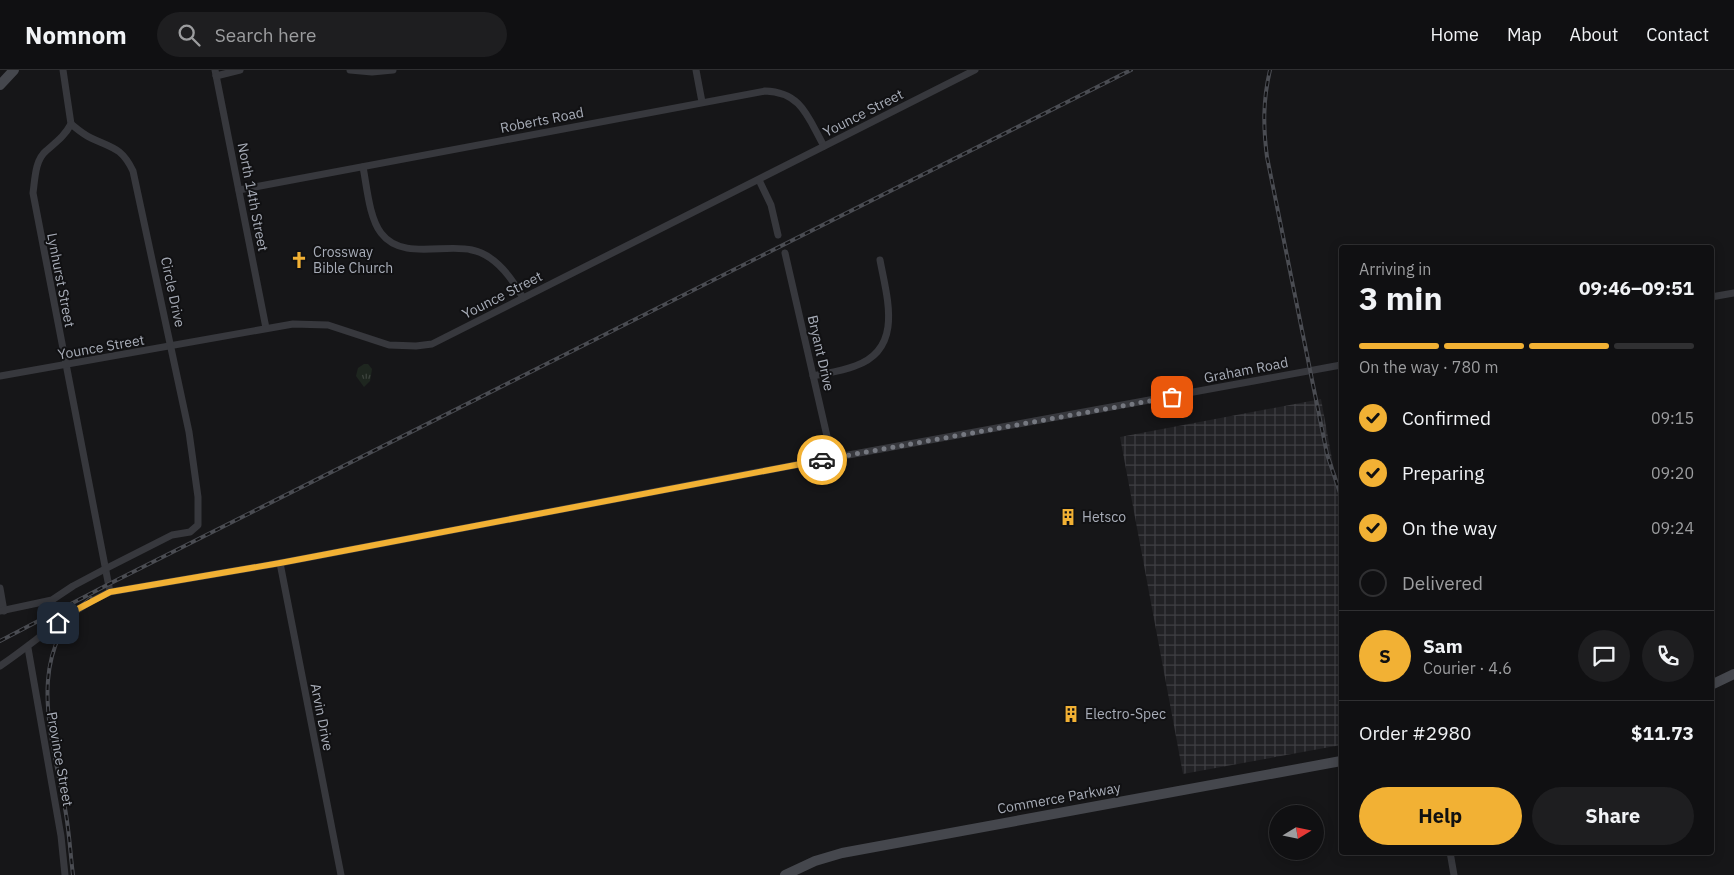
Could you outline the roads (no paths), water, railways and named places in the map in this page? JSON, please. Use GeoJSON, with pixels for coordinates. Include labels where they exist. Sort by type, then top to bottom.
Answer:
{"type":"FeatureCollection","features":[{"type":"Feature","properties":{"kind":"street"},"geometry":{"type":"LineString","coordinates":[[0,85],[14,70]]}},
{"type":"Feature","properties":{"kind":"street"},"geometry":{"type":"LineString","coordinates":[[63,70],[71,124]]}},
{"type":"Feature","properties":{"kind":"street"},"geometry":{"type":"LineString","coordinates":[[215,73],[240,70]]}},
{"type":"Feature","properties":{"kind":"street"},"geometry":{"type":"LineString","coordinates":[[350,70],[372,72],[393,70]]}},
{"type":"Feature","properties":{"kind":"street"},"geometry":{"type":"LineString","coordinates":[[696,70],[702,102]]}},
{"type":"Feature","properties":{"kind":"street","name":"Younce Street"},"geometry":{"type":"LineString","coordinates":[[0,376],[66,366],[293,324],[328,325],[389,345],[416,346],[432,344],[975,70]]}},
{"type":"Feature","properties":{"kind":"street","name":"North 14th Street"},"geometry":{"type":"LineString","coordinates":[[215,73],[266,328]]}},
{"type":"Feature","properties":{"kind":"street","name":"Roberts Road"},"geometry":{"type":"LineString","coordinates":[[239,190],[765,91],[785,93],[804,110],[824,146]]}},
{"type":"Feature","properties":{"kind":"street","name":"Circle Drive"},"geometry":{"type":"LineString","coordinates":[[2,611],[44,604],[105,569],[172,535],[190,532],[198,525],[199,512],[189,432],[133,171],[125,155],[109,144],[90,138],[71,124]]}},
{"type":"Feature","properties":{"kind":"street","name":"Lynhurst Street"},"geometry":{"type":"LineString","coordinates":[[71,124],[61,140],[41,156],[36,172],[33,193],[110,592]]}},
{"type":"Feature","properties":{"kind":"street"},"geometry":{"type":"LineString","coordinates":[[363,167],[376,225],[382,235],[410,249],[438,250],[452,248],[473,250],[504,269],[523,298]]}},
{"type":"Feature","properties":{"kind":"street"},"geometry":{"type":"LineString","coordinates":[[759,180],[771,205],[778,235]]}},
{"type":"Feature","properties":{"kind":"street","name":"Bryant Drive"},"geometry":{"type":"LineString","coordinates":[[785,253],[832,458]]}},
{"type":"Feature","properties":{"kind":"street"},"geometry":{"type":"LineString","coordinates":[[813,376],[856,366],[870,357],[883,342],[889,327],[890,311],[880,260]]}},
{"type":"Feature","properties":{"kind":"street"},"geometry":{"type":"LineString","coordinates":[[1714,296],[1734,292]]}},
{"type":"Feature","properties":{"kind":"street","name":"Graham Road"},"geometry":{"type":"LineString","coordinates":[[0,666],[28,648],[74,611],[110,592],[280,563],[832,458],[1339,365]]}},
{"type":"Feature","properties":{"kind":"street","name":"Arvin Drive"},"geometry":{"type":"LineString","coordinates":[[280,563],[340,875]]}},
{"type":"Feature","properties":{"kind":"street"},"geometry":{"type":"LineString","coordinates":[[0,588],[2,611]]}},
{"type":"Feature","properties":{"kind":"street","name":"Province Street"},"geometry":{"type":"LineString","coordinates":[[28,648],[62,836],[65,875]]}},
{"type":"Feature","properties":{"kind":"street"},"geometry":{"type":"LineString","coordinates":[[1714,684],[1734,674]]}},
{"type":"Feature","properties":{"kind":"street","name":"Commerce Parkway"},"geometry":{"type":"LineString","coordinates":[[785,875],[814,861],[852,851],[1339,761]]}},
{"type":"Feature","properties":{"kind":"street"},"geometry":{"type":"LineString","coordinates":[[1451,855],[1454,875]]}},
{"type":"Feature","properties":{"kind":"railway"},"geometry":{"type":"LineString","coordinates":[[0,641],[109,584],[1131,70]]}},
{"type":"Feature","properties":{"kind":"railway"},"geometry":{"type":"LineString","coordinates":[[1270,70],[1264,113],[1267,157],[1327,454],[1339,490]]}},
{"type":"Feature","properties":{"kind":"railway"},"geometry":{"type":"LineString","coordinates":[[73,875],[66,812],[49,721],[48,694],[50,667],[57,642],[70,619],[91,598]]}},
{"type":"Feature","properties":{"kind":"place","name":"Crossway Bible Church"},"geometry":{"type":"Point","coordinates":[299,260]}},
{"type":"Feature","properties":{"kind":"place","name":"Hetsco"},"geometry":{"type":"Point","coordinates":[1068,517]}},
{"type":"Feature","properties":{"kind":"place","name":"Electro-Spec"},"geometry":{"type":"Point","coordinates":[1071,714]}}]}
